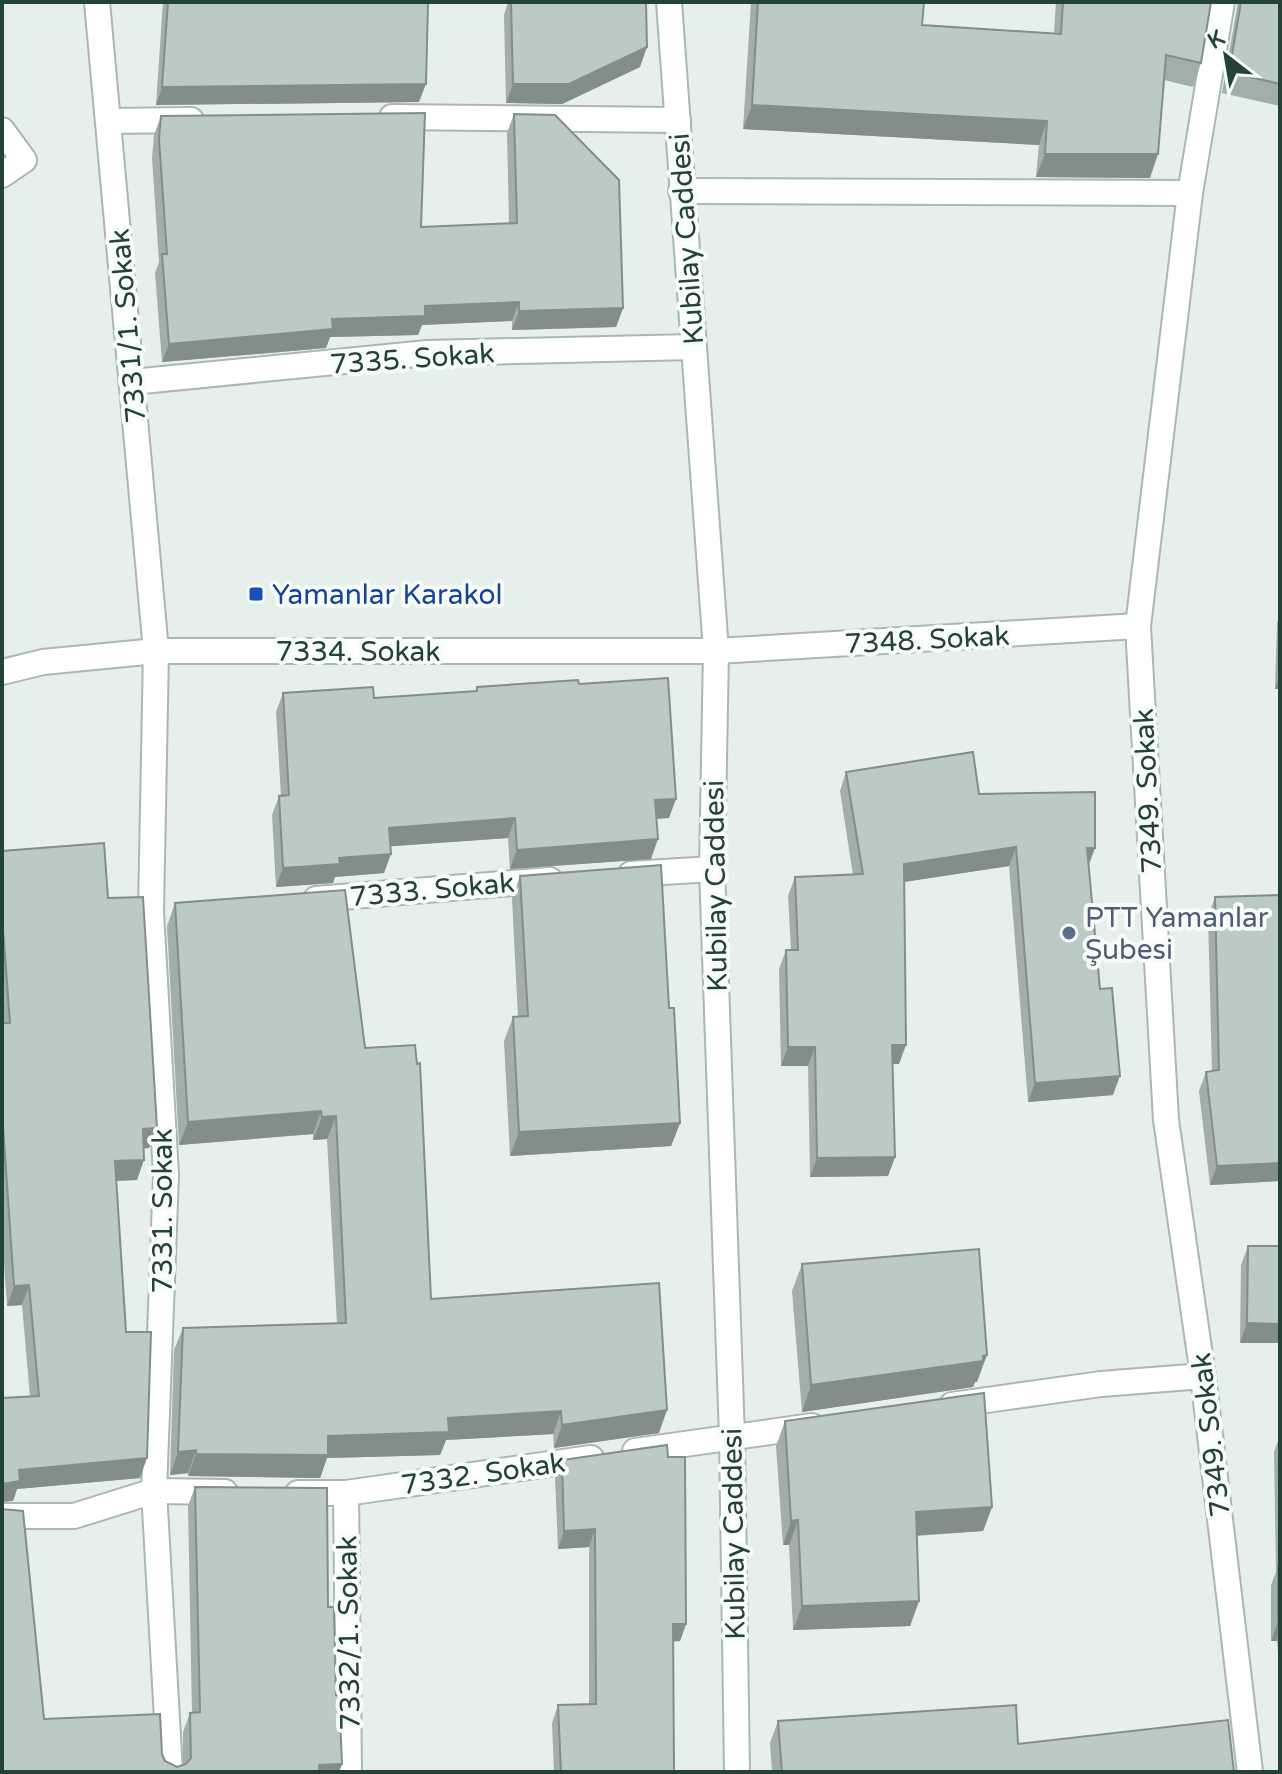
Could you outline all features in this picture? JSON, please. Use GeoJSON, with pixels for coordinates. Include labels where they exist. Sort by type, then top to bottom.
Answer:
{"type":"FeatureCollection","features":[{"type":"Feature","properties":{"kind":"street","name":"7331/1. Sokak"},"geometry":{"type":"LineString","coordinates":[[97,2],[156,651]]}},
{"type":"Feature","properties":{"kind":"street","name":"Kubilay Caddesi"},"geometry":{"type":"LineString","coordinates":[[669,2],[716,651],[712,869],[732,1437],[737,1772]]}},
{"type":"Feature","properties":{"kind":"street","name":"7349. Sokak"},"geometry":{"type":"LineString","coordinates":[[1222,2],[1190,193],[1138,626],[1166,1120],[1203,1376],[1250,1772]]}},
{"type":"Feature","properties":{"kind":"street"},"geometry":{"type":"LineString","coordinates":[[366,116],[678,120]]}},
{"type":"Feature","properties":{"kind":"street"},"geometry":{"type":"LineString","coordinates":[[108,121],[215,119]]}},
{"type":"Feature","properties":{"kind":"street"},"geometry":{"type":"LineString","coordinates":[[2,130],[24,160],[2,175]]}},
{"type":"Feature","properties":{"kind":"street"},"geometry":{"type":"LineString","coordinates":[[681,191],[1190,193]]}},
{"type":"Feature","properties":{"kind":"street","name":"7335. Sokak"},"geometry":{"type":"LineString","coordinates":[[132,382],[427,353],[693,347]]}},
{"type":"Feature","properties":{"kind":"street","name":"7348. Sokak"},"geometry":{"type":"LineString","coordinates":[[716,651],[1138,626]]}},
{"type":"Feature","properties":{"kind":"street","name":"7334. Sokak"},"geometry":{"type":"LineString","coordinates":[[2,672],[43,662],[156,651],[716,651]]}},
{"type":"Feature","properties":{"kind":"street","name":"7331. Sokak"},"geometry":{"type":"LineString","coordinates":[[156,651],[166,1175],[154,1491],[170,1772]]}},
{"type":"Feature","properties":{"kind":"street"},"geometry":{"type":"LineString","coordinates":[[610,876],[712,869]]}},
{"type":"Feature","properties":{"kind":"street","name":"7333. Sokak"},"geometry":{"type":"LineString","coordinates":[[294,900],[565,879]]}},
{"type":"Feature","properties":{"kind":"street"},"geometry":{"type":"LineString","coordinates":[[932,1408],[1101,1384],[1203,1376]]}},
{"type":"Feature","properties":{"kind":"street","name":"7332. Sokak"},"geometry":{"type":"LineString","coordinates":[[282,1492],[346,1493],[839,1422]]}},
{"type":"Feature","properties":{"kind":"street"},"geometry":{"type":"LineString","coordinates":[[2,1516],[74,1516],[154,1491],[250,1492]]}},
{"type":"Feature","properties":{"kind":"street","name":"7332/1. Sokak"},"geometry":{"type":"LineString","coordinates":[[346,1493],[349,1772]]}},
{"type":"Feature","properties":{"kind":"building"},"geometry":{"type":"Polygon","coordinates":[[[168,2],[428,2],[426,84],[162,87],[168,2]]]}},
{"type":"Feature","properties":{"kind":"building"},"geometry":{"type":"Polygon","coordinates":[[[511,2],[646,2],[647,47],[569,84],[513,84],[511,2]]]}},
{"type":"Feature","properties":{"kind":"building"},"geometry":{"type":"Polygon","coordinates":[[[758,2],[924,2],[922,25],[1061,34],[1063,2],[1211,2],[1201,63],[1166,55],[1158,154],[1045,154],[1047,121],[752,105],[758,2]]]}},
{"type":"Feature","properties":{"kind":"building"},"geometry":{"type":"Polygon","coordinates":[[[1241,2],[1280,2],[1280,84],[1229,72],[1241,2]]]}},
{"type":"Feature","properties":{"kind":"building"},"geometry":{"type":"Polygon","coordinates":[[[425,113],[421,227],[517,223],[514,114],[555,115],[619,180],[623,308],[519,311],[519,302],[425,306],[425,316],[332,319],[333,329],[169,344],[162,254],[167,254],[159,139],[161,116],[425,113]]]}},
{"type":"Feature","properties":{"kind":"building"},"geometry":{"type":"Polygon","coordinates":[[[668,678],[676,799],[655,800],[658,839],[517,850],[515,818],[389,828],[391,854],[339,858],[340,864],[283,868],[279,796],[289,795],[283,693],[373,687],[374,698],[578,680],[579,684],[668,678]]]}},
{"type":"Feature","properties":{"kind":"building"},"geometry":{"type":"Polygon","coordinates":[[[973,752],[979,794],[1095,792],[1095,848],[1087,848],[1100,989],[1112,988],[1120,1076],[1035,1083],[1016,847],[904,864],[906,1045],[892,1045],[895,1157],[817,1158],[815,1047],[788,1047],[786,950],[798,950],[795,877],[863,874],[846,772],[973,752]]]}},
{"type":"Feature","properties":{"kind":"building"},"geometry":{"type":"Polygon","coordinates":[[[104,843],[108,898],[143,897],[157,1128],[143,1129],[144,1160],[115,1161],[126,1332],[151,1332],[147,1458],[19,1470],[20,1481],[2,1484],[2,1398],[39,1396],[29,1285],[14,1286],[2,1112],[2,1023],[10,1023],[2,916],[2,851],[104,843]]]}},
{"type":"Feature","properties":{"kind":"building"},"geometry":{"type":"Polygon","coordinates":[[[661,865],[669,1008],[674,1008],[680,1123],[519,1132],[513,1017],[528,1016],[520,876],[661,865]]]}},
{"type":"Feature","properties":{"kind":"building"},"geometry":{"type":"Polygon","coordinates":[[[345,890],[365,1048],[415,1045],[417,1064],[420,1063],[431,1299],[659,1283],[667,1410],[562,1425],[561,1411],[448,1418],[449,1432],[328,1436],[328,1455],[178,1452],[183,1328],[346,1323],[336,1116],[322,1117],[321,1111],[188,1122],[175,903],[345,890]]]}},
{"type":"Feature","properties":{"kind":"building"},"geometry":{"type":"Polygon","coordinates":[[[1280,895],[1280,1163],[1217,1166],[1206,1072],[1219,1070],[1215,897],[1280,895]]]}},
{"type":"Feature","properties":{"kind":"building"},"geometry":{"type":"Polygon","coordinates":[[[1248,1246],[1280,1246],[1280,1324],[1247,1323],[1248,1246]]]}},
{"type":"Feature","properties":{"kind":"building"},"geometry":{"type":"Polygon","coordinates":[[[979,1249],[987,1355],[983,1356],[983,1361],[811,1385],[802,1264],[979,1249]]]}},
{"type":"Feature","properties":{"kind":"building"},"geometry":{"type":"Polygon","coordinates":[[[984,1393],[992,1507],[916,1512],[919,1601],[802,1606],[798,1520],[791,1521],[785,1421],[984,1393]]]}},
{"type":"Feature","properties":{"kind":"building"},"geometry":{"type":"Polygon","coordinates":[[[667,1445],[668,1457],[685,1457],[686,1624],[673,1624],[674,1772],[561,1772],[558,1705],[596,1704],[595,1529],[564,1531],[562,1460],[667,1445]]]}},
{"type":"Feature","properties":{"kind":"building"},"geometry":{"type":"Polygon","coordinates":[[[195,1487],[327,1488],[328,1607],[334,1607],[336,1695],[339,1695],[342,1764],[319,1765],[319,1772],[2,1772],[2,1509],[23,1511],[44,1719],[160,1714],[165,1761],[177,1767],[191,1758],[190,1713],[200,1712],[195,1487]]]}},
{"type":"Feature","properties":{"kind":"building"},"geometry":{"type":"Polygon","coordinates":[[[1280,1566],[1280,1621],[1278,1621],[1280,1566]]]}},
{"type":"Feature","properties":{"kind":"building"},"geometry":{"type":"Polygon","coordinates":[[[1016,1705],[1018,1744],[1228,1720],[1234,1772],[782,1772],[778,1721],[1016,1705]]]}},
{"type":"Feature","properties":{"kind":"place","name":"Yamanlar Karakol"},"geometry":{"type":"Point","coordinates":[256,594]}},
{"type":"Feature","properties":{"kind":"place","name":"PTT Yamanlar Şubesi"},"geometry":{"type":"Point","coordinates":[1069,933]}}]}
